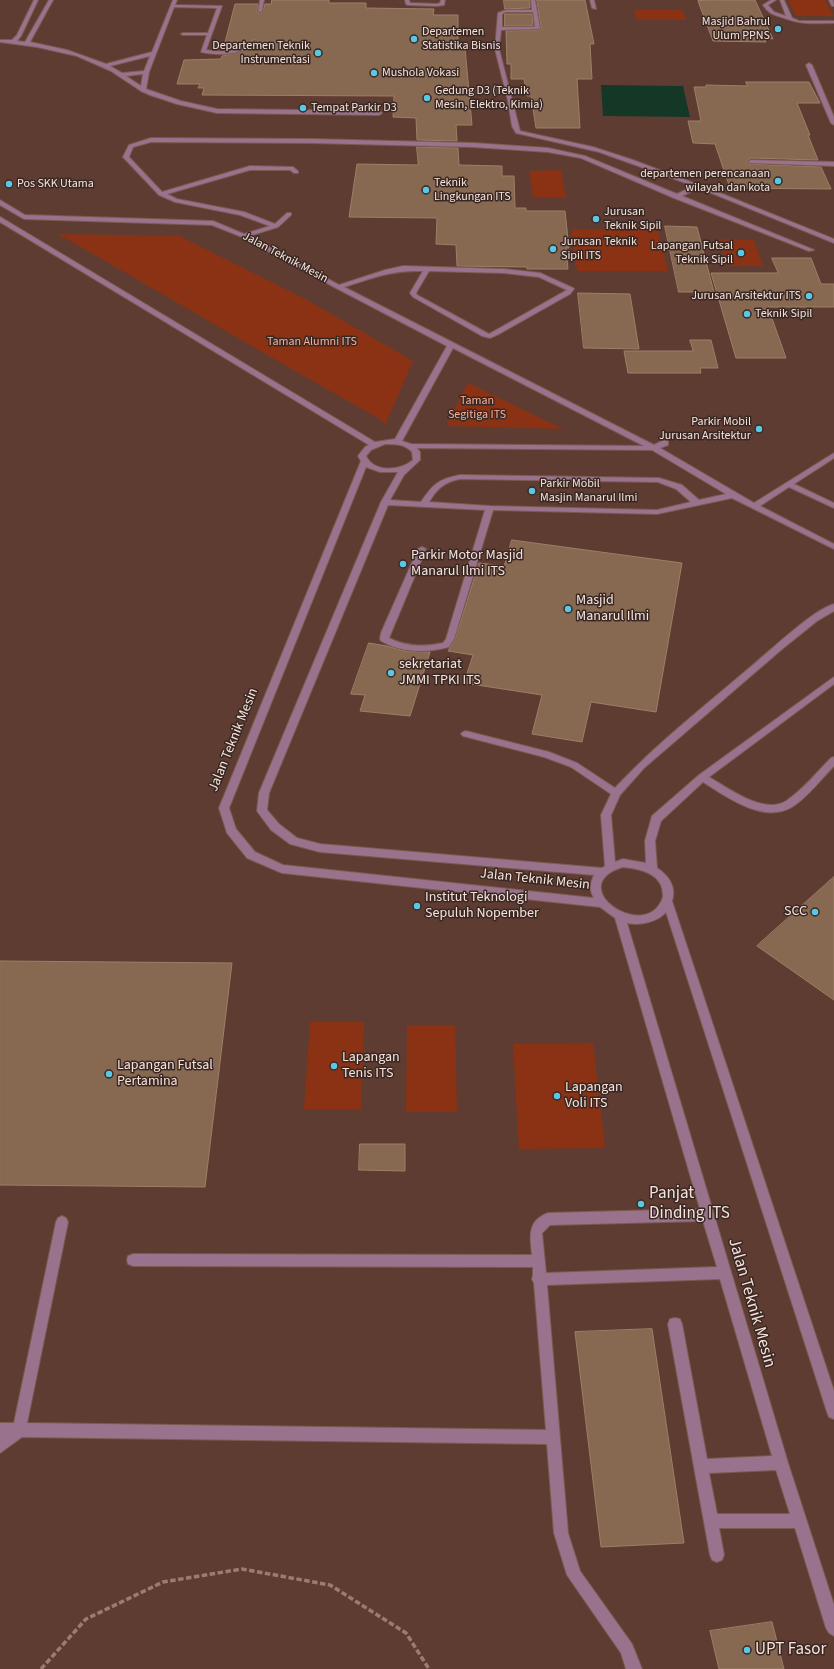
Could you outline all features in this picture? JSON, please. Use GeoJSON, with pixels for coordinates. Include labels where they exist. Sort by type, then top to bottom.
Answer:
{"type":"FeatureCollection","features":[{"type":"Feature","properties":{"kind":"lane"},"geometry":{"type":"LineString","coordinates":[[14,41],[36,0]]}},
{"type":"Feature","properties":{"kind":"lane"},"geometry":{"type":"LineString","coordinates":[[27,43],[50,0]]}},
{"type":"Feature","properties":{"kind":"lane"},"geometry":{"type":"LineString","coordinates":[[143,89],[146,72],[175,0]]}},
{"type":"Feature","properties":{"kind":"lane"},"geometry":{"type":"LineString","coordinates":[[260,11],[262,0]]}},
{"type":"Feature","properties":{"kind":"lane"},"geometry":{"type":"LineString","coordinates":[[407,0],[408,4],[437,5],[442,4],[443,0]]}},
{"type":"Feature","properties":{"kind":"lane"},"geometry":{"type":"LineString","coordinates":[[499,29],[538,28],[533,0]]}},
{"type":"Feature","properties":{"kind":"lane"},"geometry":{"type":"LineString","coordinates":[[592,0],[594,8]]}},
{"type":"Feature","properties":{"kind":"lane"},"geometry":{"type":"LineString","coordinates":[[774,0],[765,5],[768,10],[778,16],[799,22],[834,22]]}},
{"type":"Feature","properties":{"kind":"lane"},"geometry":{"type":"LineString","coordinates":[[782,0],[789,18]]}},
{"type":"Feature","properties":{"kind":"lane"},"geometry":{"type":"LineString","coordinates":[[831,0],[834,5]]}},
{"type":"Feature","properties":{"kind":"lane"},"geometry":{"type":"LineString","coordinates":[[172,6],[220,7],[209,34],[204,51],[206,52],[239,51],[251,46],[254,42]]}},
{"type":"Feature","properties":{"kind":"lane"},"geometry":{"type":"LineString","coordinates":[[535,11],[506,11],[500,13],[496,46],[512,101],[515,126],[518,132],[600,151],[697,186],[834,241]]}},
{"type":"Feature","properties":{"kind":"lane"},"geometry":{"type":"LineString","coordinates":[[183,34],[209,34]]}},
{"type":"Feature","properties":{"kind":"lane"},"geometry":{"type":"LineString","coordinates":[[0,36],[31,37]]}},
{"type":"Feature","properties":{"kind":"lane"},"geometry":{"type":"LineString","coordinates":[[0,41],[27,43],[76,56],[105,66],[143,89],[191,106],[217,111],[379,113]]}},
{"type":"Feature","properties":{"kind":"lane"},"geometry":{"type":"LineString","coordinates":[[105,66],[154,53]]}},
{"type":"Feature","properties":{"kind":"lane"},"geometry":{"type":"LineString","coordinates":[[809,65],[834,123]]}},
{"type":"Feature","properties":{"kind":"lane"},"geometry":{"type":"LineString","coordinates":[[121,75],[146,72]]}},
{"type":"Feature","properties":{"kind":"lane"},"geometry":{"type":"LineString","coordinates":[[276,226],[242,213],[175,200],[161,194],[126,157],[131,146],[151,140],[312,141],[458,144],[548,150],[583,157],[676,197],[811,250]]}},
{"type":"Feature","properties":{"kind":"lane"},"geometry":{"type":"LineString","coordinates":[[583,157],[600,151]]}},
{"type":"Feature","properties":{"kind":"lane"},"geometry":{"type":"LineString","coordinates":[[751,162],[834,164]]}},
{"type":"Feature","properties":{"kind":"lane"},"geometry":{"type":"LineString","coordinates":[[161,194],[250,168],[291,168],[296,172]]}},
{"type":"Feature","properties":{"kind":"lane"},"geometry":{"type":"LineString","coordinates":[[676,197],[697,186]]}},
{"type":"Feature","properties":{"kind":"lane"},"geometry":{"type":"LineString","coordinates":[[2,205],[24,217],[12,226]]}},
{"type":"Feature","properties":{"kind":"lane"},"geometry":{"type":"LineString","coordinates":[[244,236],[276,226],[289,214]]}},
{"type":"Feature","properties":{"kind":"lane","name":"Jalan Teknik Mesin"},"geometry":{"type":"LineString","coordinates":[[24,217],[213,223],[244,236],[338,287],[654,448],[733,495],[834,547]]}},
{"type":"Feature","properties":{"kind":"lane"},"geometry":{"type":"LineString","coordinates":[[0,219],[373,444],[384,441],[398,442],[411,446],[654,448],[665,443]]}},
{"type":"Feature","properties":{"kind":"lane"},"geometry":{"type":"LineString","coordinates":[[338,287],[387,271],[403,268],[504,271],[540,276],[571,289],[568,293],[490,336],[484,335],[415,296],[413,293],[427,269]]}},
{"type":"Feature","properties":{"kind":"lane"},"geometry":{"type":"LineString","coordinates":[[398,442],[451,345]]}},
{"type":"Feature","properties":{"kind":"lane","name":"Jalan Teknik Mesin"},"geometry":{"type":"LineString","coordinates":[[373,444],[366,449],[362,456],[364,462],[224,808],[231,830],[251,854],[282,869],[600,903]]}},
{"type":"Feature","properties":{"kind":"lane","name":"Jalan Teknik Mesin"},"geometry":{"type":"LineString","coordinates":[[411,446],[416,451],[417,457],[414,463],[404,469],[385,502],[264,792],[262,811],[275,827],[294,841],[320,848],[606,869],[623,863],[638,864],[652,869],[664,879],[670,890],[668,903],[834,1412]]}},
{"type":"Feature","properties":{"kind":"lane"},"geometry":{"type":"LineString","coordinates":[[754,506],[834,455]]}},
{"type":"Feature","properties":{"kind":"lane"},"geometry":{"type":"LineString","coordinates":[[364,462],[370,467],[379,470],[391,471],[404,469]]}},
{"type":"Feature","properties":{"kind":"lane"},"geometry":{"type":"LineString","coordinates":[[423,504],[434,487],[443,480],[460,477],[659,480],[679,487],[698,503]]}},
{"type":"Feature","properties":{"kind":"lane"},"geometry":{"type":"LineString","coordinates":[[789,484],[834,506]]}},
{"type":"Feature","properties":{"kind":"lane"},"geometry":{"type":"LineString","coordinates":[[385,502],[490,508],[657,512],[733,495]]}},
{"type":"Feature","properties":{"kind":"lane"},"geometry":{"type":"LineString","coordinates":[[422,549],[385,633],[384,639],[391,643],[411,648],[432,649],[446,645],[450,639],[490,508]]}},
{"type":"Feature","properties":{"kind":"lane"},"geometry":{"type":"LineString","coordinates":[[606,869],[606,815],[616,793],[641,766],[778,648],[814,619],[834,607]]}},
{"type":"Feature","properties":{"kind":"lane"},"geometry":{"type":"LineString","coordinates":[[652,869],[650,841],[656,819],[702,777],[834,680]]}},
{"type":"Feature","properties":{"kind":"lane"},"geometry":{"type":"LineString","coordinates":[[466,734],[546,754],[574,765],[616,793]]}},
{"type":"Feature","properties":{"kind":"lane"},"geometry":{"type":"LineString","coordinates":[[702,777],[753,805],[771,809],[788,805],[834,760]]}},
{"type":"Feature","properties":{"kind":"lane","name":"Jalan Teknik Mesin"},"geometry":{"type":"LineString","coordinates":[[606,869],[596,881],[595,892],[600,903],[608,911],[620,917],[640,920],[657,915],[668,903]]}},
{"type":"Feature","properties":{"kind":"lane","name":"Jalan Teknik Mesin"},"geometry":{"type":"LineString","coordinates":[[620,917],[781,1463],[834,1628]]}},
{"type":"Feature","properties":{"kind":"lane"},"geometry":{"type":"LineString","coordinates":[[634,1669],[627,1649],[574,1574],[561,1533],[538,1279],[536,1232],[540,1224],[548,1219],[708,1215]]}},
{"type":"Feature","properties":{"kind":"lane"},"geometry":{"type":"LineString","coordinates":[[0,1446],[19,1431],[62,1222]]}},
{"type":"Feature","properties":{"kind":"lane"},"geometry":{"type":"LineString","coordinates":[[132,1260],[537,1261]]}},
{"type":"Feature","properties":{"kind":"lane"},"geometry":{"type":"LineString","coordinates":[[538,1279],[726,1273]]}},
{"type":"Feature","properties":{"kind":"lane"},"geometry":{"type":"LineString","coordinates":[[675,1324],[702,1466],[704,1492],[717,1555]]}},
{"type":"Feature","properties":{"kind":"lane"},"geometry":{"type":"LineString","coordinates":[[0,1430],[552,1437]]}},
{"type":"Feature","properties":{"kind":"lane"},"geometry":{"type":"LineString","coordinates":[[702,1466],[781,1463]]}},
{"type":"Feature","properties":{"kind":"lane"},"geometry":{"type":"LineString","coordinates":[[710,1521],[799,1521]]}},
{"type":"Feature","properties":{"kind":"path"},"geometry":{"type":"LineString","coordinates":[[41,1669],[86,1619],[163,1582],[242,1569],[330,1584],[406,1633],[429,1669]]}},
{"type":"Feature","properties":{"kind":"green space"},"geometry":{"type":"Polygon","coordinates":[[[788,0],[825,0],[834,16],[796,16],[788,0]]]}},
{"type":"Feature","properties":{"kind":"green space"},"geometry":{"type":"Polygon","coordinates":[[[634,10],[683,10],[686,20],[637,20],[634,10]]]}},
{"type":"Feature","properties":{"kind":"green space"},"geometry":{"type":"Polygon","coordinates":[[[561,170],[566,197],[533,197],[529,171],[561,170]]]}},
{"type":"Feature","properties":{"kind":"green space"},"geometry":{"type":"Polygon","coordinates":[[[571,229],[658,230],[668,271],[577,271],[571,229]]]}},
{"type":"Feature","properties":{"kind":"green space","name":"Taman Alumni ITS"},"geometry":{"type":"Polygon","coordinates":[[[58,234],[179,236],[307,300],[413,361],[385,425],[380,419],[58,234]]]}},
{"type":"Feature","properties":{"kind":"green space","name":"Lapangan Futsal Teknik Sipil"},"geometry":{"type":"Polygon","coordinates":[[[719,239],[754,240],[763,266],[727,266],[719,239]]]}},
{"type":"Feature","properties":{"kind":"green space","name":"Taman Segitiga ITS"},"geometry":{"type":"Polygon","coordinates":[[[468,383],[563,429],[446,426],[468,383]]]}},
{"type":"Feature","properties":{"kind":"green space","name":"Lapangan Tenis ITS"},"geometry":{"type":"Polygon","coordinates":[[[310,1022],[364,1022],[361,1109],[304,1109],[310,1022]]]}},
{"type":"Feature","properties":{"kind":"green space","name":"Lapangan Tenis ITS"},"geometry":{"type":"Polygon","coordinates":[[[407,1025],[455,1025],[457,1112],[406,1112],[407,1025]]]}},
{"type":"Feature","properties":{"kind":"green space","name":"Lapangan Voli ITS"},"geometry":{"type":"Polygon","coordinates":[[[593,1043],[605,1148],[519,1149],[513,1044],[593,1043]]]}},
{"type":"Feature","properties":{"kind":"shaded area"},"geometry":{"type":"Polygon","coordinates":[[[601,85],[683,86],[690,117],[603,116],[601,85]]]}},
{"type":"Feature","properties":{"kind":"building"},"geometry":{"type":"Polygon","coordinates":[[[272,0],[329,0],[329,3],[366,3],[366,8],[434,9],[433,15],[458,15],[458,48],[465,48],[472,125],[456,125],[457,141],[417,140],[416,118],[393,117],[394,96],[202,95],[204,88],[198,88],[200,84],[177,84],[184,60],[221,59],[222,56],[244,51],[257,44],[257,40],[254,40],[237,48],[223,50],[235,4],[258,4],[257,12],[261,13],[265,4],[271,4],[272,0]]]}},
{"type":"Feature","properties":{"kind":"building"},"geometry":{"type":"Polygon","coordinates":[[[504,0],[530,0],[530,8],[505,9],[504,0]]]}},
{"type":"Feature","properties":{"kind":"building"},"geometry":{"type":"Polygon","coordinates":[[[537,0],[585,0],[594,44],[590,44],[592,79],[577,79],[580,128],[536,128],[531,96],[527,96],[524,79],[511,79],[511,64],[507,64],[506,31],[541,29],[537,0]]]}},
{"type":"Feature","properties":{"kind":"building"},"geometry":{"type":"Polygon","coordinates":[[[755,0],[773,39],[764,38],[766,42],[713,41],[698,1],[755,0]]]}},
{"type":"Feature","properties":{"kind":"building"},"geometry":{"type":"Polygon","coordinates":[[[505,14],[532,14],[533,26],[505,26],[505,14]]]}},
{"type":"Feature","properties":{"kind":"building"},"geometry":{"type":"Polygon","coordinates":[[[746,82],[809,82],[820,103],[797,103],[818,160],[751,158],[747,161],[747,163],[821,167],[831,189],[730,188],[715,144],[693,143],[688,121],[701,121],[694,87],[706,87],[706,85],[747,86],[746,82]]]}},
{"type":"Feature","properties":{"kind":"building"},"geometry":{"type":"Polygon","coordinates":[[[417,147],[458,148],[459,165],[502,166],[502,176],[514,176],[515,208],[526,208],[526,211],[565,211],[569,248],[566,248],[568,269],[457,266],[456,245],[436,244],[437,218],[349,217],[357,164],[418,165],[417,147]]]}},
{"type":"Feature","properties":{"kind":"building"},"geometry":{"type":"Polygon","coordinates":[[[665,226],[697,227],[714,292],[679,292],[665,226]]]}},
{"type":"Feature","properties":{"kind":"building"},"geometry":{"type":"Polygon","coordinates":[[[772,258],[811,258],[821,284],[834,284],[834,307],[768,307],[786,358],[736,358],[711,273],[778,273],[772,258]]]}},
{"type":"Feature","properties":{"kind":"building"},"geometry":{"type":"Polygon","coordinates":[[[578,293],[630,294],[639,349],[584,348],[578,293]]]}},
{"type":"Feature","properties":{"kind":"building"},"geometry":{"type":"Polygon","coordinates":[[[690,340],[711,340],[718,368],[700,368],[701,373],[628,373],[624,351],[693,351],[690,340]]]}},
{"type":"Feature","properties":{"kind":"building","name":"Masjid Manarul Ilmi"},"geometry":{"type":"Polygon","coordinates":[[[512,540],[682,563],[656,712],[591,702],[582,742],[532,734],[542,695],[464,683],[473,655],[448,651],[455,639],[479,563],[504,566],[512,540]]]}},
{"type":"Feature","properties":{"kind":"building","name":"sekretariat JMMI TPKI ITS"},"geometry":{"type":"Polygon","coordinates":[[[369,643],[405,651],[430,652],[410,716],[360,711],[365,695],[351,694],[369,643]]]}},
{"type":"Feature","properties":{"kind":"building","name":"SCC"},"geometry":{"type":"Polygon","coordinates":[[[834,877],[834,1000],[757,946],[834,877]]]}},
{"type":"Feature","properties":{"kind":"building","name":"Lapangan Futsal Pertamina"},"geometry":{"type":"Polygon","coordinates":[[[0,961],[232,963],[205,1187],[0,1185],[0,961]]]}},
{"type":"Feature","properties":{"kind":"building"},"geometry":{"type":"Polygon","coordinates":[[[360,1144],[405,1144],[405,1171],[359,1170],[360,1144]]]}},
{"type":"Feature","properties":{"kind":"building"},"geometry":{"type":"Polygon","coordinates":[[[652,1329],[684,1543],[601,1547],[575,1332],[652,1329]]]}},
{"type":"Feature","properties":{"kind":"building","name":"UPT Fasor"},"geometry":{"type":"Polygon","coordinates":[[[772,1622],[784,1669],[719,1669],[710,1631],[772,1622]]]}},
{"type":"Feature","properties":{"kind":"place","name":"Masjid Bahrul Ulum PPNS"},"geometry":{"type":"Point","coordinates":[778,29]}},
{"type":"Feature","properties":{"kind":"place","name":"Departemen Statistika Bisnis"},"geometry":{"type":"Point","coordinates":[414,39]}},
{"type":"Feature","properties":{"kind":"place","name":"Departemen Teknik Instrumentasi"},"geometry":{"type":"Point","coordinates":[318,53]}},
{"type":"Feature","properties":{"kind":"place","name":"Mushola Vokasi"},"geometry":{"type":"Point","coordinates":[374,73]}},
{"type":"Feature","properties":{"kind":"place","name":"Gedung D3 (Teknik Mesin, Elektro, Kimia)"},"geometry":{"type":"Point","coordinates":[427,98]}},
{"type":"Feature","properties":{"kind":"place","name":"Tempat Parkir D3"},"geometry":{"type":"Point","coordinates":[303,108]}},
{"type":"Feature","properties":{"kind":"place","name":"departemen perencanaan wilayah dan kota"},"geometry":{"type":"Point","coordinates":[778,181]}},
{"type":"Feature","properties":{"kind":"place","name":"Pos SKK Utama"},"geometry":{"type":"Point","coordinates":[9,184]}},
{"type":"Feature","properties":{"kind":"place","name":"Teknik Lingkungan ITS"},"geometry":{"type":"Point","coordinates":[426,190]}},
{"type":"Feature","properties":{"kind":"place","name":"Jurusan Teknik Sipil"},"geometry":{"type":"Point","coordinates":[596,219]}},
{"type":"Feature","properties":{"kind":"place","name":"Jurusan Teknik Sipil ITS"},"geometry":{"type":"Point","coordinates":[553,249]}},
{"type":"Feature","properties":{"kind":"place","name":"Lapangan Futsal Teknik Sipil"},"geometry":{"type":"Point","coordinates":[741,253]}},
{"type":"Feature","properties":{"kind":"place","name":"Jurusan Arsitektur ITS"},"geometry":{"type":"Point","coordinates":[809,296]}},
{"type":"Feature","properties":{"kind":"place","name":"Teknik Sipil"},"geometry":{"type":"Point","coordinates":[747,314]}},
{"type":"Feature","properties":{"kind":"place","name":"Parkir Mobil Jurusan Arsitektur"},"geometry":{"type":"Point","coordinates":[759,429]}},
{"type":"Feature","properties":{"kind":"place","name":"Parkir Mobil Masjin Manarul Ilmi"},"geometry":{"type":"Point","coordinates":[532,491]}},
{"type":"Feature","properties":{"kind":"place","name":"Parkir Motor Masjid Manarul Ilmi ITS"},"geometry":{"type":"Point","coordinates":[403,564]}},
{"type":"Feature","properties":{"kind":"place","name":"Masjid Manarul Ilmi"},"geometry":{"type":"Point","coordinates":[568,609]}},
{"type":"Feature","properties":{"kind":"place","name":"sekretariat JMMI TPKI ITS"},"geometry":{"type":"Point","coordinates":[391,673]}},
{"type":"Feature","properties":{"kind":"place","name":"Institut Teknologi Sepuluh Nopember"},"geometry":{"type":"Point","coordinates":[417,906]}},
{"type":"Feature","properties":{"kind":"place","name":"SCC"},"geometry":{"type":"Point","coordinates":[815,912]}},
{"type":"Feature","properties":{"kind":"place","name":"Lapangan Tenis ITS"},"geometry":{"type":"Point","coordinates":[334,1066]}},
{"type":"Feature","properties":{"kind":"place","name":"Lapangan Futsal Pertamina"},"geometry":{"type":"Point","coordinates":[109,1074]}},
{"type":"Feature","properties":{"kind":"place","name":"Lapangan Voli ITS"},"geometry":{"type":"Point","coordinates":[557,1096]}},
{"type":"Feature","properties":{"kind":"place","name":"Panjat Dinding ITS"},"geometry":{"type":"Point","coordinates":[641,1204]}},
{"type":"Feature","properties":{"kind":"place","name":"UPT Fasor"},"geometry":{"type":"Point","coordinates":[747,1650]}}]}
